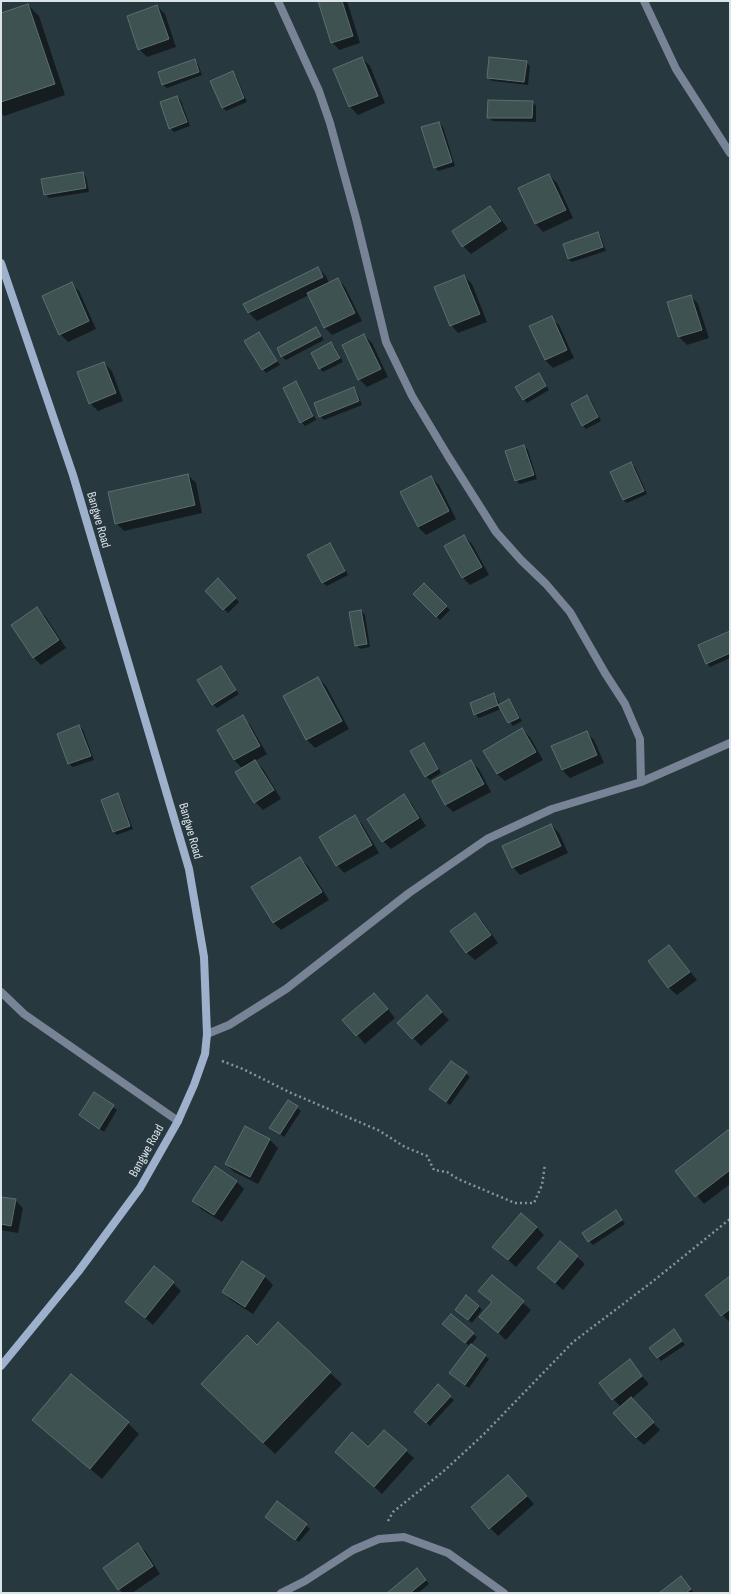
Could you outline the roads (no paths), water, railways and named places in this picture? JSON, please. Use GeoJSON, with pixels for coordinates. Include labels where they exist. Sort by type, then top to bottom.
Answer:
{"type":"FeatureCollection","features":[{"type":"Feature","properties":{"kind":"street"},"geometry":{"type":"LineString","coordinates":[[278,1],[319,91],[330,123],[356,218],[386,342],[412,396],[496,532],[521,560],[546,584],[570,612],[605,673],[626,704],[640,739],[641,782]]}},
{"type":"Feature","properties":{"kind":"street"},"geometry":{"type":"LineString","coordinates":[[644,1],[676,69],[730,153]]}},
{"type":"Feature","properties":{"kind":"street","name":"Bangwe Road"},"geometry":{"type":"LineString","coordinates":[[1,263],[73,475],[189,869],[204,957],[207,1034],[205,1054],[194,1086],[178,1121],[140,1188],[78,1272],[1,1366]]}},
{"type":"Feature","properties":{"kind":"street"},"geometry":{"type":"LineString","coordinates":[[207,1034],[229,1025],[286,989],[409,893],[487,840],[552,809],[641,782],[730,743]]}},
{"type":"Feature","properties":{"kind":"street"},"geometry":{"type":"LineString","coordinates":[[1,992],[24,1014],[178,1121]]}},
{"type":"Feature","properties":{"kind":"street"},"geometry":{"type":"LineString","coordinates":[[281,1593],[305,1581],[353,1550],[379,1539],[404,1537],[448,1553],[504,1593]]}}]}
